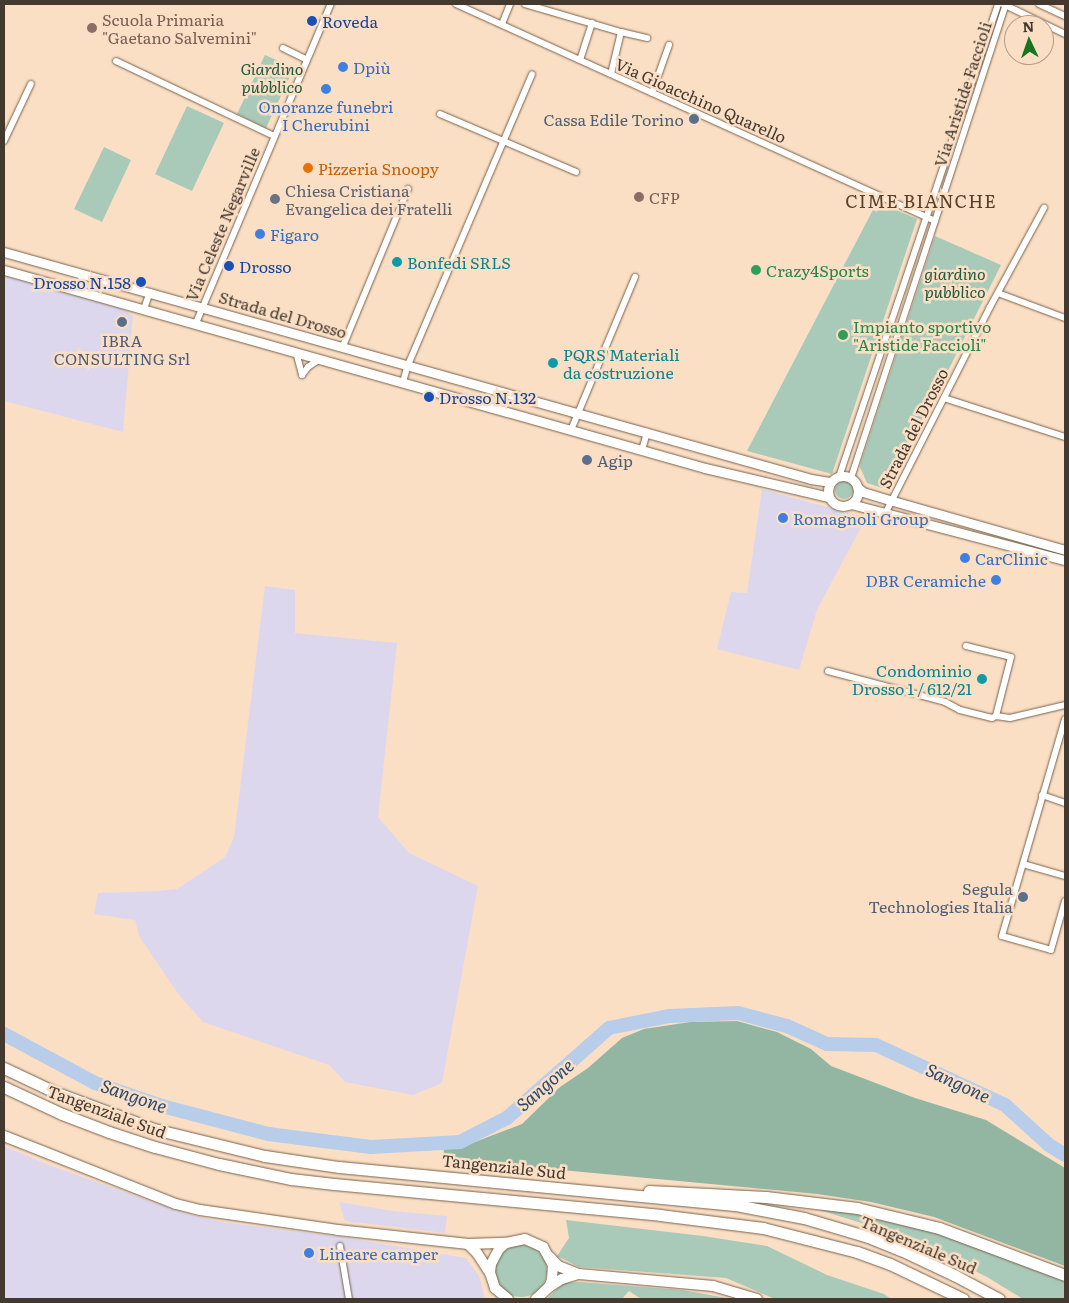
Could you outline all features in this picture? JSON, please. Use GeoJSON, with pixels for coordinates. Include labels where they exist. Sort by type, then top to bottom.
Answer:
{"type":"FeatureCollection","features":[{"type":"Feature","properties":{"kind":"highway","name":"Tangenziale Sud"},"geometry":{"type":"LineString","coordinates":[[4,1068],[57,1093],[113,1115],[189,1139],[249,1153],[339,1166],[741,1206],[804,1218],[868,1237],[901,1250],[999,1299]]}},
{"type":"Feature","properties":{"kind":"highway","name":"Tangenziale Sud"},"geometry":{"type":"LineString","coordinates":[[4,1087],[62,1114],[109,1132],[155,1148],[219,1164],[291,1179],[667,1216],[764,1228],[831,1244],[865,1255],[907,1272],[963,1299]]}},
{"type":"Feature","properties":{"kind":"highway"},"geometry":{"type":"LineString","coordinates":[[597,1192],[671,1190],[766,1197],[858,1208],[939,1228],[1065,1276]]}},
{"type":"Feature","properties":{"kind":"main road"},"geometry":{"type":"LineString","coordinates":[[4,1136],[190,1207],[338,1230],[468,1244],[506,1243],[515,1240],[535,1242],[543,1247],[558,1266],[579,1274],[713,1286],[757,1299]]}},
{"type":"Feature","properties":{"kind":"main road"},"geometry":{"type":"LineString","coordinates":[[490,1273],[494,1256],[506,1243]]}},
{"type":"Feature","properties":{"kind":"main road"},"geometry":{"type":"LineString","coordinates":[[468,1244],[477,1253],[490,1273],[495,1288],[506,1299]]}},
{"type":"Feature","properties":{"kind":"main road"},"geometry":{"type":"LineString","coordinates":[[549,1287],[553,1272],[550,1258]]}},
{"type":"Feature","properties":{"kind":"main road"},"geometry":{"type":"LineString","coordinates":[[536,1299],[562,1278],[579,1274]]}},
{"type":"Feature","properties":{"kind":"street","name":"Via Celeste Negarville"},"geometry":{"type":"LineString","coordinates":[[196,323],[306,59],[331,4]]}},
{"type":"Feature","properties":{"kind":"street","name":"Via Gioacchino Quarello"},"geometry":{"type":"LineString","coordinates":[[456,4],[935,221]]}},
{"type":"Feature","properties":{"kind":"street"},"geometry":{"type":"LineString","coordinates":[[502,24],[510,4]]}},
{"type":"Feature","properties":{"kind":"street"},"geometry":{"type":"LineString","coordinates":[[525,4],[647,38]]}},
{"type":"Feature","properties":{"kind":"street"},"geometry":{"type":"LineString","coordinates":[[1003,4],[1065,34]]}},
{"type":"Feature","properties":{"kind":"street","name":"Via Aristide Faccioli"},"geometry":{"type":"LineString","coordinates":[[835,479],[926,217],[1003,4]]}},
{"type":"Feature","properties":{"kind":"street","name":"Via Aristide Faccioli"},"geometry":{"type":"LineString","coordinates":[[851,478],[935,221],[1003,4]]}},
{"type":"Feature","properties":{"kind":"street"},"geometry":{"type":"LineString","coordinates":[[1039,4],[1065,16]]}},
{"type":"Feature","properties":{"kind":"street"},"geometry":{"type":"LineString","coordinates":[[580,60],[592,23]]}},
{"type":"Feature","properties":{"kind":"street"},"geometry":{"type":"LineString","coordinates":[[611,74],[621,32]]}},
{"type":"Feature","properties":{"kind":"street"},"geometry":{"type":"LineString","coordinates":[[652,93],[669,46]]}},
{"type":"Feature","properties":{"kind":"street"},"geometry":{"type":"LineString","coordinates":[[283,48],[306,59]]}},
{"type":"Feature","properties":{"kind":"street","name":"Via Celeste Negarville"},"geometry":{"type":"LineString","coordinates":[[116,61],[274,136]]}},
{"type":"Feature","properties":{"kind":"street"},"geometry":{"type":"LineString","coordinates":[[403,382],[408,365],[532,74]]}},
{"type":"Feature","properties":{"kind":"street"},"geometry":{"type":"LineString","coordinates":[[4,141],[31,84]]}},
{"type":"Feature","properties":{"kind":"street"},"geometry":{"type":"LineString","coordinates":[[440,114],[504,143],[576,172]]}},
{"type":"Feature","properties":{"kind":"street"},"geometry":{"type":"LineString","coordinates":[[343,346],[408,189]]}},
{"type":"Feature","properties":{"kind":"street","name":"Strada del Drosso"},"geometry":{"type":"LineString","coordinates":[[886,512],[998,293],[1044,208]]}},
{"type":"Feature","properties":{"kind":"street","name":"Strada del Drosso"},"geometry":{"type":"LineString","coordinates":[[4,252],[811,479],[835,479]]}},
{"type":"Feature","properties":{"kind":"street","name":"Strada del Drosso"},"geometry":{"type":"LineString","coordinates":[[4,270],[705,468],[829,497]]}},
{"type":"Feature","properties":{"kind":"street"},"geometry":{"type":"LineString","coordinates":[[78,291],[83,274]]}},
{"type":"Feature","properties":{"kind":"street"},"geometry":{"type":"LineString","coordinates":[[571,430],[635,277]]}},
{"type":"Feature","properties":{"kind":"street"},"geometry":{"type":"LineString","coordinates":[[144,309],[150,292]]}},
{"type":"Feature","properties":{"kind":"street"},"geometry":{"type":"LineString","coordinates":[[998,293],[1065,318]]}},
{"type":"Feature","properties":{"kind":"street","name":"Strada del Drosso"},"geometry":{"type":"LineString","coordinates":[[296,352],[302,375],[308,367],[320,359]]}},
{"type":"Feature","properties":{"kind":"street"},"geometry":{"type":"LineString","coordinates":[[944,398],[1065,438]]}},
{"type":"Feature","properties":{"kind":"street"},"geometry":{"type":"LineString","coordinates":[[642,450],[647,432]]}},
{"type":"Feature","properties":{"kind":"street"},"geometry":{"type":"LineString","coordinates":[[851,478],[858,488],[857,497],[851,504],[839,506],[829,497],[828,490],[835,479],[851,478]]}},
{"type":"Feature","properties":{"kind":"street","name":"Strada del Drosso"},"geometry":{"type":"LineString","coordinates":[[858,488],[863,492],[893,501],[1065,550]]}},
{"type":"Feature","properties":{"kind":"street","name":"Strada del Drosso"},"geometry":{"type":"LineString","coordinates":[[851,504],[1065,560]]}},
{"type":"Feature","properties":{"kind":"street"},"geometry":{"type":"LineString","coordinates":[[966,646],[1011,657],[996,716]]}},
{"type":"Feature","properties":{"kind":"street"},"geometry":{"type":"LineString","coordinates":[[828,671],[945,702],[960,710],[992,718],[996,716],[1010,718],[1065,705]]}},
{"type":"Feature","properties":{"kind":"street"},"geometry":{"type":"LineString","coordinates":[[1065,719],[1063,733],[1042,795],[1002,936],[1051,950],[1065,901]]}},
{"type":"Feature","properties":{"kind":"street"},"geometry":{"type":"LineString","coordinates":[[1042,795],[1065,803]]}},
{"type":"Feature","properties":{"kind":"street"},"geometry":{"type":"LineString","coordinates":[[1023,864],[1065,876]]}},
{"type":"Feature","properties":{"kind":"street"},"geometry":{"type":"LineString","coordinates":[[340,1246],[349,1299]]}},
{"type":"Feature","properties":{"kind":"shaded area"},"geometry":{"type":"Polygon","coordinates":[[[4,276],[118,306],[133,316],[123,432],[4,401],[4,276]]]}},
{"type":"Feature","properties":{"kind":"shaded area"},"geometry":{"type":"Polygon","coordinates":[[[762,489],[866,518],[817,610],[799,670],[717,649],[731,592],[747,593],[762,489]]]}},
{"type":"Feature","properties":{"kind":"shaded area"},"geometry":{"type":"Polygon","coordinates":[[[265,586],[295,590],[295,633],[397,643],[378,817],[409,853],[478,886],[442,1083],[413,1095],[345,1082],[329,1065],[203,1022],[179,995],[139,936],[135,920],[94,914],[98,893],[177,889],[225,857],[234,837],[265,586]]]}},
{"type":"Feature","properties":{"kind":"shaded area"},"geometry":{"type":"Polygon","coordinates":[[[4,1146],[49,1165],[187,1214],[223,1222],[343,1237],[466,1258],[479,1276],[485,1299],[4,1299],[4,1146]]]}},
{"type":"Feature","properties":{"kind":"shaded area"},"geometry":{"type":"Polygon","coordinates":[[[339,1202],[393,1211],[447,1216],[445,1233],[345,1221],[339,1202]]]}},
{"type":"Feature","properties":{"kind":"green space","name":"Giardino pubblico"},"geometry":{"type":"Polygon","coordinates":[[[265,55],[294,68],[266,128],[237,114],[265,55]]]}},
{"type":"Feature","properties":{"kind":"green space"},"geometry":{"type":"Polygon","coordinates":[[[187,106],[224,123],[192,191],[155,174],[187,106]]]}},
{"type":"Feature","properties":{"kind":"green space"},"geometry":{"type":"Polygon","coordinates":[[[104,147],[131,160],[102,222],[74,209],[104,147]]]}},
{"type":"Feature","properties":{"kind":"green space","name":"Impianto sportivo \"Aristide Faccioli\""},"geometry":{"type":"Polygon","coordinates":[[[877,202],[917,219],[832,474],[747,451],[877,202]]]}},
{"type":"Feature","properties":{"kind":"green space","name":"giardino pubblico"},"geometry":{"type":"Polygon","coordinates":[[[935,236],[1001,265],[888,490],[867,483],[860,467],[935,236]]]}},
{"type":"Feature","properties":{"kind":"green space"},"geometry":{"type":"Polygon","coordinates":[[[844,481],[850,484],[853,490],[850,496],[844,499],[838,496],[835,490],[838,484],[844,481]]]}},
{"type":"Feature","properties":{"kind":"green space"},"geometry":{"type":"Polygon","coordinates":[[[737,1021],[777,1032],[811,1049],[831,1066],[915,1098],[986,1120],[1065,1168],[1065,1266],[934,1217],[871,1202],[817,1194],[443,1159],[444,1149],[457,1149],[522,1124],[560,1087],[588,1068],[622,1038],[644,1029],[690,1022],[737,1021]]]}},
{"type":"Feature","properties":{"kind":"green space"},"geometry":{"type":"Polygon","coordinates":[[[810,1207],[870,1216],[951,1236],[1065,1280],[1065,1299],[1023,1299],[987,1277],[903,1236],[810,1207]]]}},
{"type":"Feature","properties":{"kind":"green space"},"geometry":{"type":"Polygon","coordinates":[[[566,1220],[703,1236],[767,1246],[827,1275],[884,1294],[891,1299],[775,1299],[726,1278],[579,1267],[557,1256],[569,1238],[566,1220]]]}},
{"type":"Feature","properties":{"kind":"green space"},"geometry":{"type":"Polygon","coordinates":[[[516,1245],[526,1245],[540,1252],[547,1266],[547,1276],[540,1290],[526,1297],[516,1297],[506,1293],[499,1286],[495,1276],[495,1266],[499,1256],[506,1249],[516,1245]]]}},
{"type":"Feature","properties":{"kind":"green space"},"geometry":{"type":"Polygon","coordinates":[[[579,1282],[682,1290],[732,1299],[641,1299],[629,1291],[622,1299],[547,1299],[563,1283],[579,1282]]]}},
{"type":"Feature","properties":{"kind":"waterway","name":"Sangone"},"geometry":{"type":"LineString","coordinates":[[4,1034],[95,1083],[162,1106],[268,1134],[371,1147],[460,1142],[507,1118],[609,1028],[669,1016],[738,1013],[787,1026],[827,1044],[876,1045],[1005,1105],[1049,1145],[1065,1155]]}},
{"type":"Feature","properties":{"kind":"place","name":"Roveda"},"geometry":{"type":"Point","coordinates":[312,21]}},
{"type":"Feature","properties":{"kind":"place","name":"Scuola Primaria \"Gaetano Salvemini\""},"geometry":{"type":"Point","coordinates":[92,28]}},
{"type":"Feature","properties":{"kind":"place","name":"Dpiù"},"geometry":{"type":"Point","coordinates":[343,67]}},
{"type":"Feature","properties":{"kind":"place","name":"Onoranze funebri I Cherubini"},"geometry":{"type":"Point","coordinates":[326,89]}},
{"type":"Feature","properties":{"kind":"place","name":"Cassa Edile Torino"},"geometry":{"type":"Point","coordinates":[694,119]}},
{"type":"Feature","properties":{"kind":"place","name":"Pizzeria Snoopy"},"geometry":{"type":"Point","coordinates":[308,168]}},
{"type":"Feature","properties":{"kind":"place","name":"CFP"},"geometry":{"type":"Point","coordinates":[639,197]}},
{"type":"Feature","properties":{"kind":"place","name":"Chiesa Cristiana Evangelica dei Fratelli"},"geometry":{"type":"Point","coordinates":[275,199]}},
{"type":"Feature","properties":{"kind":"place","name":"Figaro"},"geometry":{"type":"Point","coordinates":[260,234]}},
{"type":"Feature","properties":{"kind":"place","name":"Bonfedi SRLS"},"geometry":{"type":"Point","coordinates":[397,262]}},
{"type":"Feature","properties":{"kind":"place","name":"Drosso"},"geometry":{"type":"Point","coordinates":[229,266]}},
{"type":"Feature","properties":{"kind":"place","name":"Crazy4Sports"},"geometry":{"type":"Point","coordinates":[756,270]}},
{"type":"Feature","properties":{"kind":"place","name":"Drosso N.158"},"geometry":{"type":"Point","coordinates":[141,282]}},
{"type":"Feature","properties":{"kind":"place","name":"IBRA CONSULTING Srl"},"geometry":{"type":"Point","coordinates":[122,322]}},
{"type":"Feature","properties":{"kind":"place","name":"Impianto sportivo \"Aristide Faccioli\""},"geometry":{"type":"Point","coordinates":[843,335]}},
{"type":"Feature","properties":{"kind":"place","name":"PQRS Materiali da costruzione"},"geometry":{"type":"Point","coordinates":[553,363]}},
{"type":"Feature","properties":{"kind":"place","name":"Drosso N.132"},"geometry":{"type":"Point","coordinates":[429,397]}},
{"type":"Feature","properties":{"kind":"place","name":"Agip"},"geometry":{"type":"Point","coordinates":[587,460]}},
{"type":"Feature","properties":{"kind":"place","name":"Romagnoli Group"},"geometry":{"type":"Point","coordinates":[783,518]}},
{"type":"Feature","properties":{"kind":"place","name":"CarClinic"},"geometry":{"type":"Point","coordinates":[965,558]}},
{"type":"Feature","properties":{"kind":"place","name":"DBR Ceramiche"},"geometry":{"type":"Point","coordinates":[996,580]}},
{"type":"Feature","properties":{"kind":"place","name":"Condominio Drosso 1 / 612/21"},"geometry":{"type":"Point","coordinates":[982,679]}},
{"type":"Feature","properties":{"kind":"place","name":"Segula Technologies Italia"},"geometry":{"type":"Point","coordinates":[1023,897]}},
{"type":"Feature","properties":{"kind":"place","name":"Lineare camper"},"geometry":{"type":"Point","coordinates":[309,1253]}},
{"type":"Feature","properties":{"kind":"district","name":"CIME BIANCHE"},"geometry":{"type":"Point","coordinates":[921,201]}}]}
